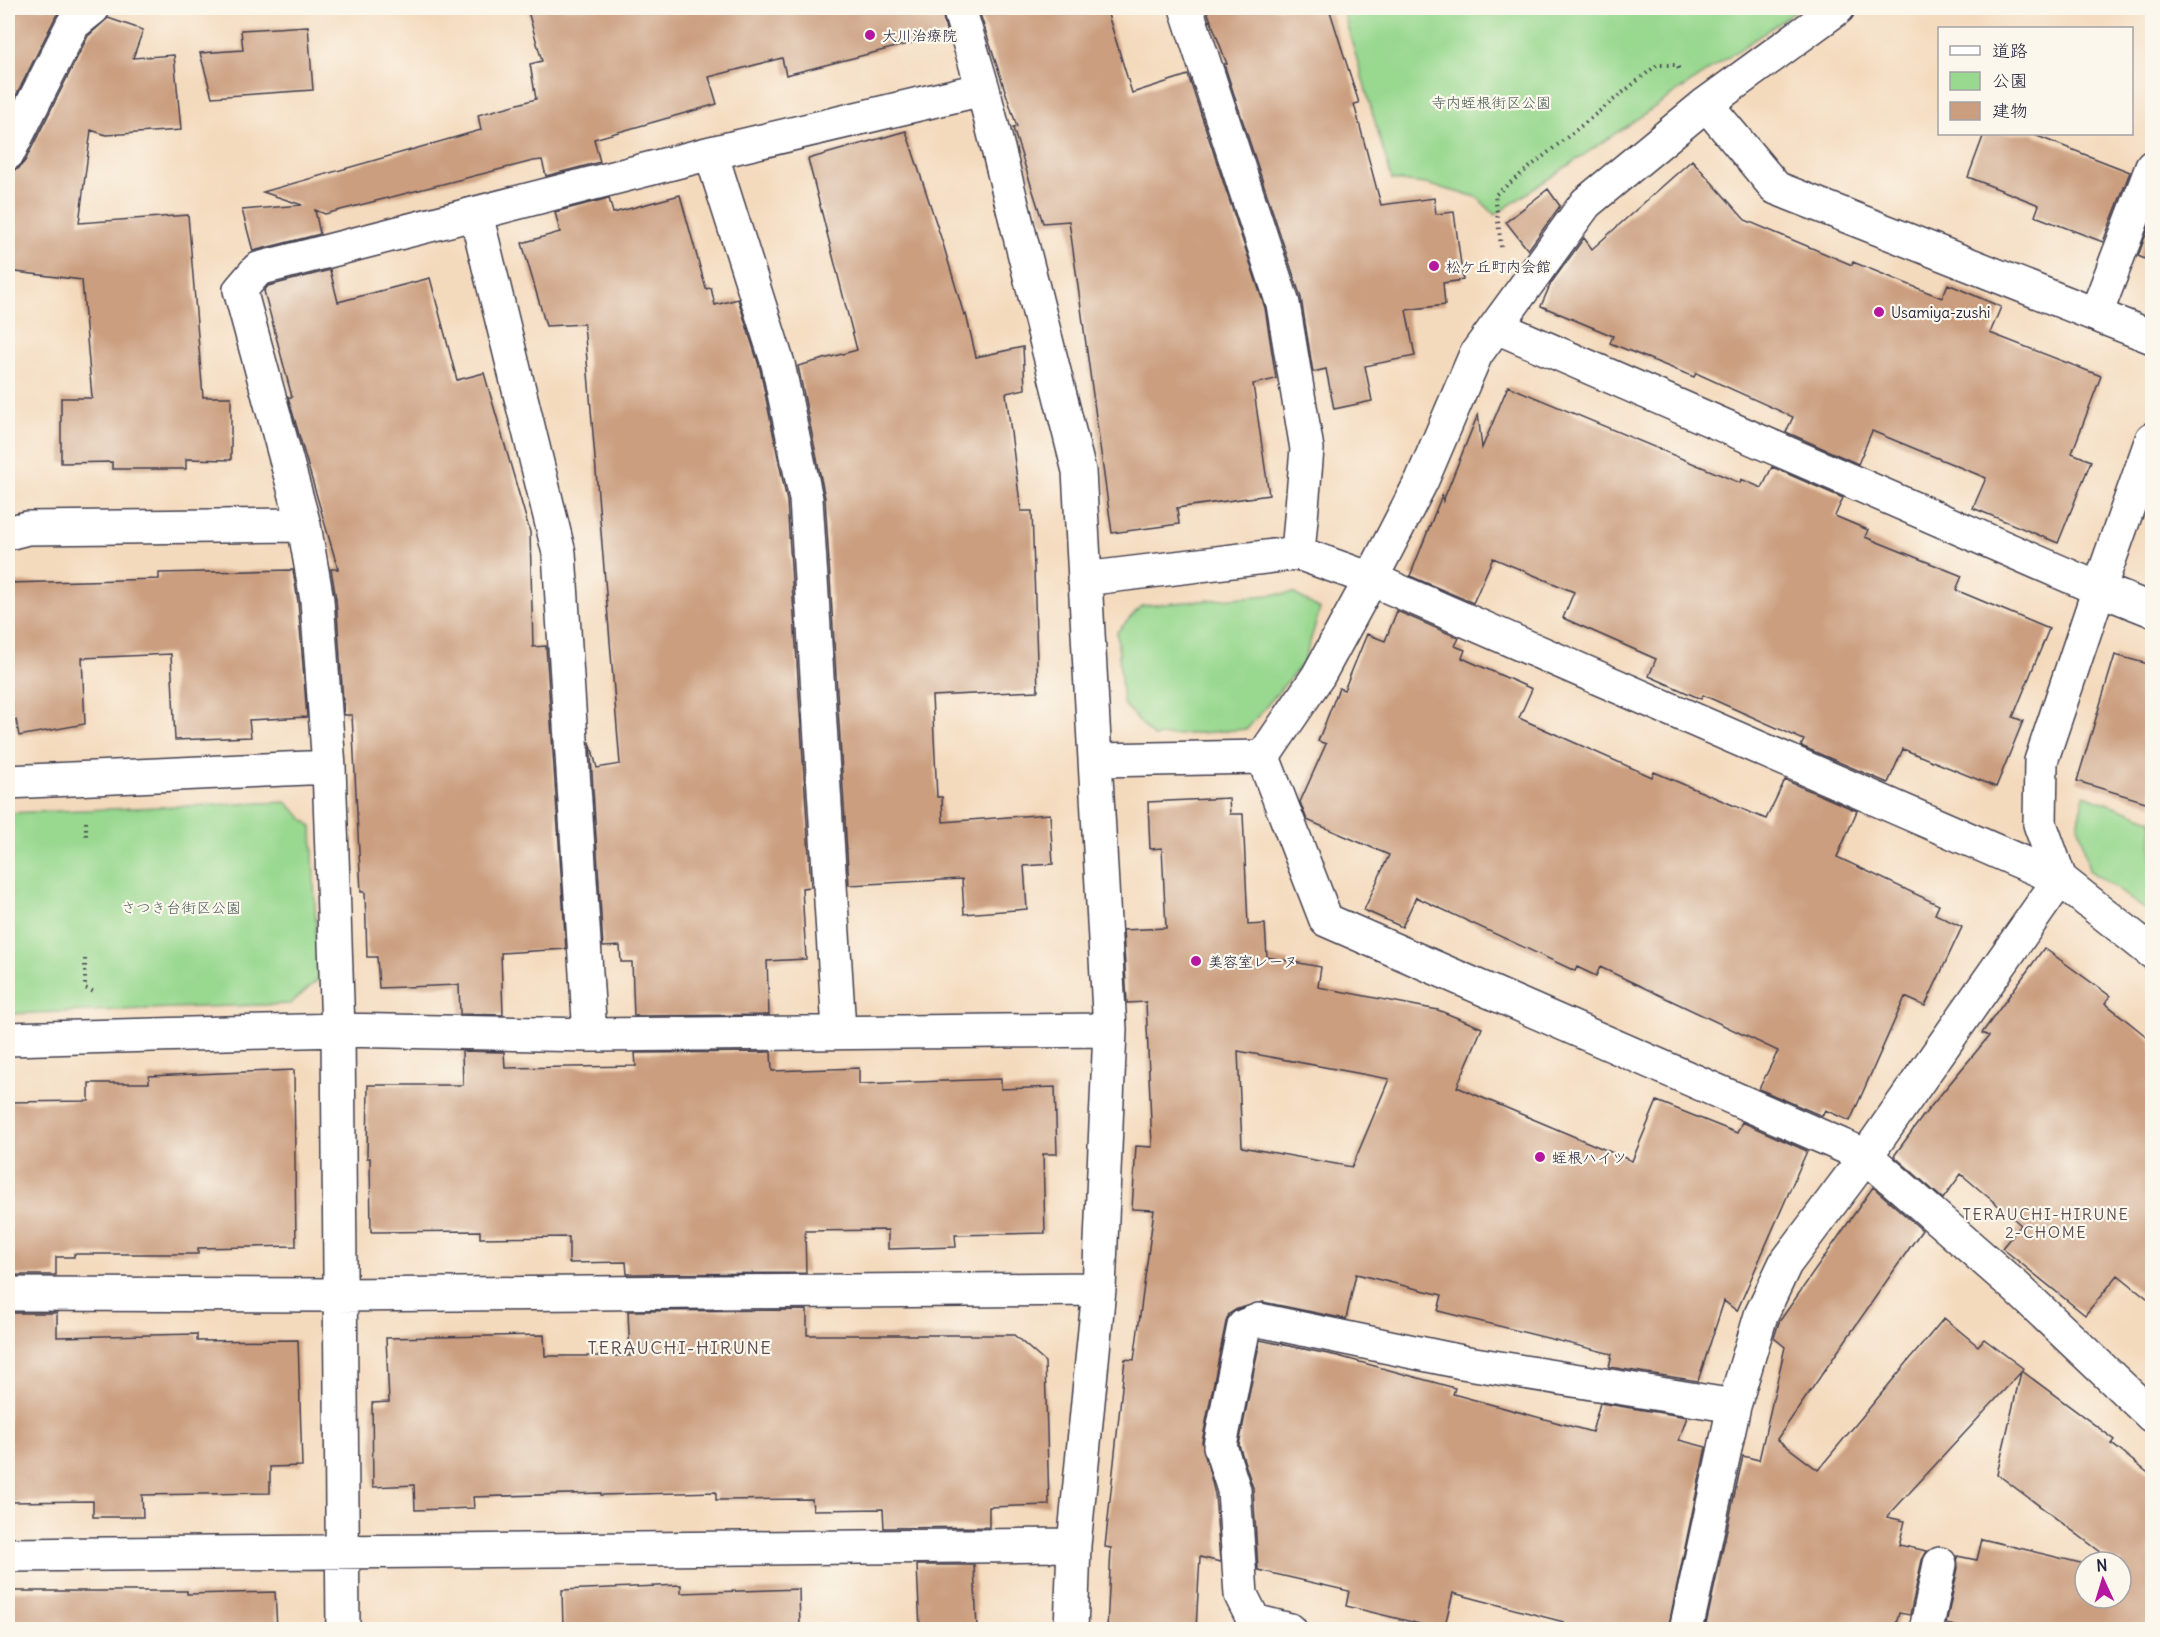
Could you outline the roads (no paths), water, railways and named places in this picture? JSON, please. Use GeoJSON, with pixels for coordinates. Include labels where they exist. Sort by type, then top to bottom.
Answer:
{"type":"FeatureCollection","features":[{"type":"Feature","properties":{"kind":"street"},"geometry":{"type":"LineString","coordinates":[[8,153],[73,24],[93,8]]}},
{"type":"Feature","properties":{"kind":"street"},"geometry":{"type":"LineString","coordinates":[[959,8],[983,89],[1079,471],[1097,760],[1110,1030],[1099,1289],[1074,1545],[1071,1629]]}},
{"type":"Feature","properties":{"kind":"street"},"geometry":{"type":"LineString","coordinates":[[1186,8],[1282,304],[1307,449],[1298,553]]}},
{"type":"Feature","properties":{"kind":"street"},"geometry":{"type":"LineString","coordinates":[[1263,757],[1318,676],[1371,579],[1422,480],[1476,354],[1586,203],[1706,104],[1838,8]]}},
{"type":"Feature","properties":{"kind":"street"},"geometry":{"type":"LineString","coordinates":[[343,1629],[338,1295],[338,1030],[329,767],[317,600],[304,525],[240,290],[258,269],[711,153],[983,89]]}},
{"type":"Feature","properties":{"kind":"street"},"geometry":{"type":"LineString","coordinates":[[1706,104],[1776,188],[2152,337]]}},
{"type":"Feature","properties":{"kind":"street"},"geometry":{"type":"LineString","coordinates":[[711,153],[778,364],[806,499],[839,1030]]}},
{"type":"Feature","properties":{"kind":"street"},"geometry":{"type":"LineString","coordinates":[[2096,314],[2152,167]]}},
{"type":"Feature","properties":{"kind":"street"},"geometry":{"type":"LineString","coordinates":[[476,214],[559,553],[590,1035]]}},
{"type":"Feature","properties":{"kind":"street"},"geometry":{"type":"LineString","coordinates":[[1497,327],[2152,610]]}},
{"type":"Feature","properties":{"kind":"street"},"geometry":{"type":"LineString","coordinates":[[2060,879],[2040,824],[2041,761],[2152,439]]}},
{"type":"Feature","properties":{"kind":"street"},"geometry":{"type":"LineString","coordinates":[[8,533],[27,528],[304,525]]}},
{"type":"Feature","properties":{"kind":"street"},"geometry":{"type":"LineString","coordinates":[[1084,579],[1298,553],[1371,579],[2060,879],[2152,951]]}},
{"type":"Feature","properties":{"kind":"street"},"geometry":{"type":"LineString","coordinates":[[1097,760],[1263,757]]}},
{"type":"Feature","properties":{"kind":"street"},"geometry":{"type":"LineString","coordinates":[[1263,757],[1326,920],[1866,1156],[2017,1288],[2152,1416]]}},
{"type":"Feature","properties":{"kind":"street"},"geometry":{"type":"LineString","coordinates":[[8,782],[329,767]]}},
{"type":"Feature","properties":{"kind":"street"},"geometry":{"type":"LineString","coordinates":[[1686,1629],[1734,1406],[1761,1315],[1785,1264],[1866,1156],[2060,879]]}},
{"type":"Feature","properties":{"kind":"street"},"geometry":{"type":"LineString","coordinates":[[8,1039],[338,1030],[590,1035],[839,1030],[1110,1030]]}},
{"type":"Feature","properties":{"kind":"street"},"geometry":{"type":"LineString","coordinates":[[8,1294],[338,1295],[1099,1289]]}},
{"type":"Feature","properties":{"kind":"street"},"geometry":{"type":"LineString","coordinates":[[1290,1629],[1254,1621],[1241,1595],[1234,1490],[1220,1446],[1244,1326],[1259,1320],[1462,1362],[1734,1406]]}},
{"type":"Feature","properties":{"kind":"street"},"geometry":{"type":"LineString","coordinates":[[8,1555],[1074,1545]]}},
{"type":"Feature","properties":{"kind":"street"},"geometry":{"type":"LineString","coordinates":[[1926,1629],[1940,1564]]}},
{"type":"Feature","properties":{"kind":"place","name":"大川治療院"},"geometry":{"type":"Point","coordinates":[870,35]}},
{"type":"Feature","properties":{"kind":"place","name":"松ケ丘町内会館"},"geometry":{"type":"Point","coordinates":[1434,266]}},
{"type":"Feature","properties":{"kind":"place","name":"Usamiya-zushi"},"geometry":{"type":"Point","coordinates":[1879,312]}},
{"type":"Feature","properties":{"kind":"place","name":"美容室レーヌ"},"geometry":{"type":"Point","coordinates":[1196,961]}},
{"type":"Feature","properties":{"kind":"place","name":"蛭根ハイツ"},"geometry":{"type":"Point","coordinates":[1540,1157]}},
{"type":"Feature","properties":{"kind":"district","name":"TERAUCHI-HIRUNE 2-CHOME"},"geometry":{"type":"Point","coordinates":[2046,1223]}},
{"type":"Feature","properties":{"kind":"district","name":"TERAUCHI-HIRUNE"},"geometry":{"type":"Point","coordinates":[680,1347]}},
{"type":"Feature","properties":{"kind":"park label","name":"寺内蛭根街区公園"},"geometry":{"type":"Point","coordinates":[1491,102]}},
{"type":"Feature","properties":{"kind":"park label","name":"さつき台街区公園"},"geometry":{"type":"Point","coordinates":[181,907]}}]}
